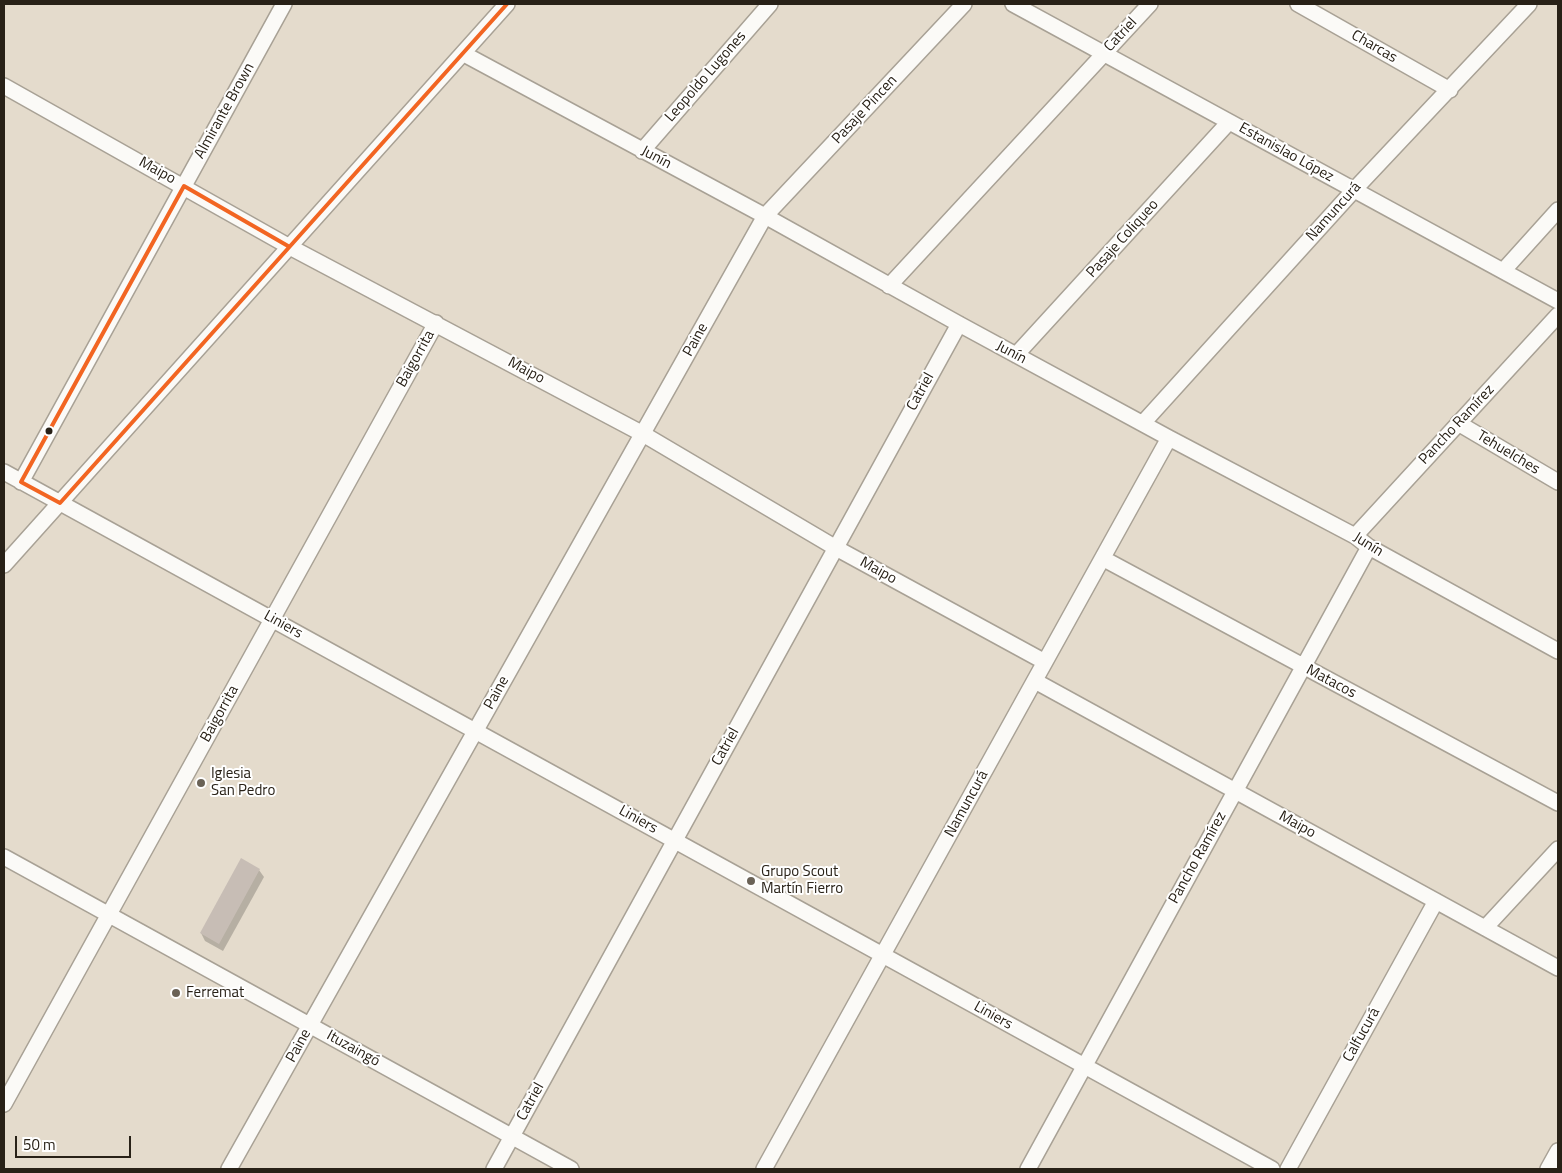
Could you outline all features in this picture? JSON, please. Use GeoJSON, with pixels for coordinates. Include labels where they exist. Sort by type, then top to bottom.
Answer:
{"type":"FeatureCollection","features":[{"type":"Feature","properties":{"kind":"street","name":"Almirante Brown"},"geometry":{"type":"LineString","coordinates":[[21,482],[284,4]]}},
{"type":"Feature","properties":{"kind":"street"},"geometry":{"type":"LineString","coordinates":[[4,565],[288,246],[464,54],[507,4]]}},
{"type":"Feature","properties":{"kind":"street","name":"Leopoldo Lugones"},"geometry":{"type":"LineString","coordinates":[[642,151],[770,4]]}},
{"type":"Feature","properties":{"kind":"street","name":"Pasaje Pincen"},"geometry":{"type":"LineString","coordinates":[[766,216],[964,4]]}},
{"type":"Feature","properties":{"kind":"street","name":"Estanislao López"},"geometry":{"type":"LineString","coordinates":[[1013,4],[1558,301]]}},
{"type":"Feature","properties":{"kind":"street","name":"Catriel"},"geometry":{"type":"LineString","coordinates":[[889,286],[1150,4]]}},
{"type":"Feature","properties":{"kind":"street","name":"Charcas"},"geometry":{"type":"LineString","coordinates":[[1298,4],[1450,90]]}},
{"type":"Feature","properties":{"kind":"street","name":"Namuncurá"},"geometry":{"type":"LineString","coordinates":[[1143,423],[1354,190],[1529,4]]}},
{"type":"Feature","properties":{"kind":"street","name":"Junín"},"geometry":{"type":"LineString","coordinates":[[464,54],[766,216],[889,286],[1169,438],[1355,536],[1369,547],[1558,651]]}},
{"type":"Feature","properties":{"kind":"street","name":"Maipo"},"geometry":{"type":"LineString","coordinates":[[4,86],[288,246],[643,434],[836,548],[1045,662]]}},
{"type":"Feature","properties":{"kind":"street","name":"Pasaje Coliqueo"},"geometry":{"type":"LineString","coordinates":[[1016,355],[1229,122]]}},
{"type":"Feature","properties":{"kind":"street"},"geometry":{"type":"LineString","coordinates":[[1503,271],[1558,210]]}},
{"type":"Feature","properties":{"kind":"street","name":"Paine"},"geometry":{"type":"LineString","coordinates":[[229,1169],[766,216]]}},
{"type":"Feature","properties":{"kind":"street","name":"Pancho Ramírez"},"geometry":{"type":"LineString","coordinates":[[1355,536],[1558,315]]}},
{"type":"Feature","properties":{"kind":"street","name":"Baigorrita"},"geometry":{"type":"LineString","coordinates":[[4,1104],[436,323]]}},
{"type":"Feature","properties":{"kind":"street","name":"Catriel"},"geometry":{"type":"LineString","coordinates":[[494,1169],[959,324]]}},
{"type":"Feature","properties":{"kind":"street","name":"Tehuelches"},"geometry":{"type":"LineString","coordinates":[[1458,423],[1558,482]]}},
{"type":"Feature","properties":{"kind":"street","name":"Namuncurá"},"geometry":{"type":"LineString","coordinates":[[764,1169],[1169,438]]}},
{"type":"Feature","properties":{"kind":"street","name":"Liniers"},"geometry":{"type":"LineString","coordinates":[[4,472],[1272,1169]]}},
{"type":"Feature","properties":{"kind":"street","name":"Pancho Ramírez"},"geometry":{"type":"LineString","coordinates":[[1028,1169],[1369,547]]}},
{"type":"Feature","properties":{"kind":"street","name":"Matacos"},"geometry":{"type":"LineString","coordinates":[[1104,558],[1302,667],[1558,803]]}},
{"type":"Feature","properties":{"kind":"street","name":"Maipo"},"geometry":{"type":"LineString","coordinates":[[1035,681],[1558,968]]}},
{"type":"Feature","properties":{"kind":"street"},"geometry":{"type":"LineString","coordinates":[[1485,928],[1558,849]]}},
{"type":"Feature","properties":{"kind":"street","name":"Ituzaingó"},"geometry":{"type":"LineString","coordinates":[[4,857],[571,1169]]}},
{"type":"Feature","properties":{"kind":"street","name":"Calfucurá"},"geometry":{"type":"LineString","coordinates":[[1288,1169],[1436,901]]}},
{"type":"Feature","properties":{"kind":"street"},"geometry":{"type":"LineString","coordinates":[[1548,1169],[1558,1151]]}},
{"type":"Feature","properties":{"kind":"building"},"geometry":{"type":"Polygon","coordinates":[[[241,858],[260,869],[219,944],[200,933],[241,858]]]}},
{"type":"Feature","properties":{"kind":"transit line"},"geometry":{"type":"LineString","coordinates":[[288,246],[184,186],[21,482],[60,503],[507,4]]}},
{"type":"Feature","properties":{"kind":"place","name":"Iglesia San Pedro"},"geometry":{"type":"Point","coordinates":[201,783]}},
{"type":"Feature","properties":{"kind":"place","name":"Grupo Scout Martín Fierro"},"geometry":{"type":"Point","coordinates":[751,881]}},
{"type":"Feature","properties":{"kind":"place","name":"Ferremat"},"geometry":{"type":"Point","coordinates":[176,993]}}]}
